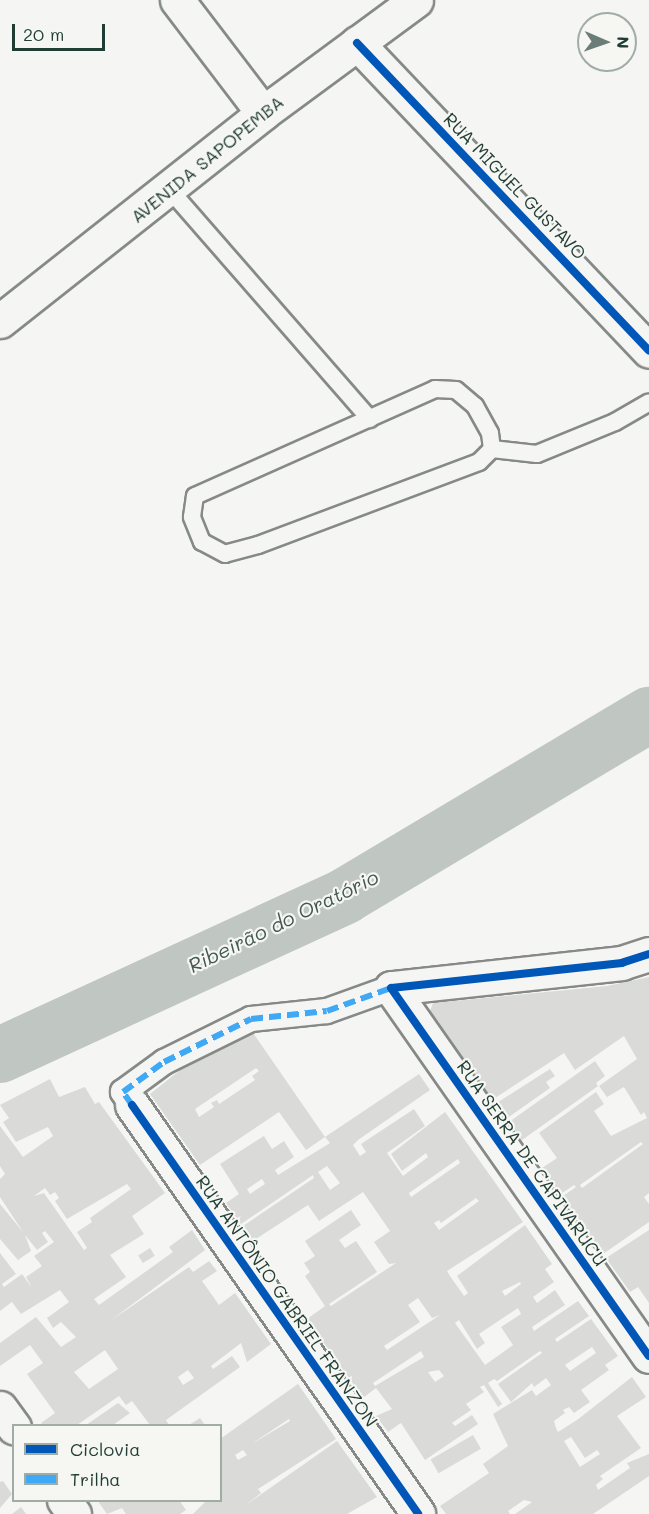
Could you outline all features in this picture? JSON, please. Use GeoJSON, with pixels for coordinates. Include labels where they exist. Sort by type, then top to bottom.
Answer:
{"type":"FeatureCollection","features":[{"type":"Feature","properties":{"kind":"street"},"geometry":{"type":"LineString","coordinates":[[177,0],[263,113]]}},
{"type":"Feature","properties":{"kind":"street","name":"AVENIDA SAPOPEMBA"},"geometry":{"type":"LineString","coordinates":[[0,321],[170,190],[263,113],[416,0]]}},
{"type":"Feature","properties":{"kind":"street","name":"RUA MIGUEL GUSTAVO"},"geometry":{"type":"LineString","coordinates":[[357,43],[649,351]]}},
{"type":"Feature","properties":{"kind":"street"},"geometry":{"type":"LineString","coordinates":[[128,1099],[172,1057],[251,1019],[327,1011],[391,988],[622,963],[649,954]]}},
{"type":"Feature","properties":{"kind":"street","name":"RUA SERRA DE CAPIVARUCU"},"geometry":{"type":"LineString","coordinates":[[391,988],[649,1356]]}},
{"type":"Feature","properties":{"kind":"street","name":"RUA ANTÔNIO GABRIEL FRANZON"},"geometry":{"type":"LineString","coordinates":[[128,1099],[418,1514]]}},
{"type":"Feature","properties":{"kind":"street"},"geometry":{"type":"LineString","coordinates":[[0,1408],[12,1424]]}},
{"type":"Feature","properties":{"kind":"lane"},"geometry":{"type":"LineString","coordinates":[[170,190],[370,419]]}},
{"type":"Feature","properties":{"kind":"lane"},"geometry":{"type":"LineString","coordinates":[[435,389],[456,390],[475,406],[490,433],[492,449],[479,462],[258,545],[225,554],[202,542],[192,517],[195,496],[435,389]]}},
{"type":"Feature","properties":{"kind":"lane"},"geometry":{"type":"LineString","coordinates":[[492,449],[537,454],[615,422],[649,402]]}},
{"type":"Feature","properties":{"kind":"building"},"geometry":{"type":"Polygon","coordinates":[[[649,977],[649,1193],[644,1197],[649,1204],[649,1222],[603,1254],[563,1196],[576,1187],[574,1185],[561,1194],[542,1168],[557,1158],[539,1133],[596,1092],[604,1104],[594,1111],[611,1136],[647,1118],[644,1112],[641,1115],[624,1087],[607,1097],[599,1086],[637,1059],[624,1036],[575,1070],[564,1053],[492,1100],[430,1011],[433,1003],[607,986],[649,977]],[[641,1142],[580,1185],[582,1188],[643,1144],[641,1142]]]}},
{"type":"Feature","properties":{"kind":"building"},"geometry":{"type":"Polygon","coordinates":[[[247,1024],[325,1137],[306,1150],[279,1112],[200,1165],[150,1094],[179,1071],[174,1064],[247,1024]],[[256,1068],[195,1109],[199,1117],[214,1107],[211,1103],[217,1100],[219,1104],[255,1080],[252,1076],[259,1071],[256,1068]]]}},
{"type":"Feature","properties":{"kind":"building"},"geometry":{"type":"Polygon","coordinates":[[[595,1061],[605,1076],[596,1083],[598,1086],[522,1140],[509,1122],[595,1061]]]}},
{"type":"Feature","properties":{"kind":"building"},"geometry":{"type":"Polygon","coordinates":[[[550,1069],[555,1076],[546,1082],[550,1088],[506,1119],[495,1104],[550,1069]]]}},
{"type":"Feature","properties":{"kind":"building"},"geometry":{"type":"Polygon","coordinates":[[[419,1074],[430,1090],[353,1145],[360,1156],[366,1152],[361,1144],[414,1109],[425,1126],[387,1153],[403,1176],[428,1157],[426,1153],[402,1171],[391,1154],[445,1112],[523,1222],[447,1271],[464,1296],[468,1293],[457,1276],[525,1225],[552,1264],[545,1269],[554,1282],[533,1297],[537,1303],[555,1290],[565,1305],[532,1327],[534,1331],[578,1301],[589,1316],[555,1339],[557,1342],[591,1319],[618,1356],[605,1365],[609,1370],[581,1390],[590,1402],[574,1413],[569,1407],[563,1410],[565,1413],[554,1421],[556,1428],[558,1432],[577,1420],[632,1377],[646,1397],[617,1416],[641,1448],[600,1476],[603,1479],[596,1485],[598,1490],[630,1468],[627,1463],[649,1454],[649,1476],[593,1514],[515,1514],[532,1502],[524,1500],[508,1511],[510,1514],[446,1514],[440,1506],[489,1473],[483,1464],[508,1446],[493,1414],[532,1390],[536,1396],[551,1385],[546,1378],[534,1387],[532,1383],[511,1402],[498,1384],[542,1353],[540,1351],[497,1381],[494,1379],[488,1383],[502,1404],[498,1407],[484,1385],[480,1387],[484,1392],[466,1404],[471,1410],[452,1423],[455,1426],[472,1415],[478,1424],[425,1460],[401,1423],[388,1432],[376,1416],[392,1409],[376,1388],[363,1398],[307,1319],[325,1306],[305,1276],[310,1272],[304,1263],[315,1256],[305,1241],[351,1210],[361,1225],[339,1240],[345,1248],[356,1241],[377,1272],[329,1304],[331,1306],[396,1263],[389,1264],[374,1242],[390,1231],[363,1192],[319,1221],[308,1205],[253,1241],[243,1226],[314,1178],[313,1175],[241,1224],[226,1203],[239,1194],[220,1164],[264,1136],[272,1149],[284,1141],[294,1157],[275,1170],[278,1175],[330,1143],[325,1137],[419,1074]],[[458,1159],[409,1193],[411,1197],[460,1163],[458,1159]],[[327,1166],[318,1172],[330,1190],[340,1183],[327,1166]],[[262,1179],[247,1189],[250,1194],[265,1184],[262,1179]],[[476,1198],[441,1223],[439,1220],[434,1223],[439,1230],[479,1201],[476,1198]],[[520,1282],[502,1291],[505,1296],[521,1284],[520,1282]],[[418,1298],[408,1305],[420,1322],[384,1346],[387,1350],[440,1315],[432,1318],[418,1298]],[[518,1308],[479,1334],[485,1343],[477,1349],[459,1320],[455,1323],[485,1365],[513,1345],[501,1327],[521,1314],[518,1308]],[[592,1347],[565,1365],[570,1371],[596,1353],[592,1347]],[[421,1351],[373,1383],[375,1386],[424,1357],[421,1351]],[[439,1370],[428,1372],[435,1382],[444,1376],[439,1370]],[[571,1437],[564,1441],[580,1467],[600,1454],[597,1450],[585,1458],[571,1437]]]}},
{"type":"Feature","properties":{"kind":"building"},"geometry":{"type":"Polygon","coordinates":[[[50,1079],[59,1097],[85,1087],[95,1104],[99,1102],[165,1193],[132,1216],[144,1234],[110,1255],[126,1277],[94,1299],[99,1305],[173,1252],[169,1247],[192,1230],[205,1250],[110,1321],[189,1267],[193,1272],[209,1261],[217,1271],[202,1281],[219,1305],[235,1293],[271,1344],[247,1362],[241,1343],[211,1366],[213,1369],[232,1356],[240,1367],[166,1420],[168,1424],[149,1424],[132,1401],[126,1405],[119,1396],[78,1424],[42,1424],[55,1413],[27,1374],[43,1363],[30,1345],[0,1366],[0,1343],[36,1317],[61,1347],[76,1337],[61,1322],[53,1328],[47,1318],[69,1302],[60,1290],[21,1314],[12,1302],[0,1311],[0,1253],[16,1274],[2,1284],[4,1287],[22,1274],[32,1288],[26,1277],[42,1266],[34,1256],[54,1242],[45,1231],[42,1233],[48,1242],[37,1250],[25,1235],[31,1251],[18,1260],[0,1239],[0,1204],[23,1232],[0,1197],[0,1179],[5,1174],[0,1166],[0,1126],[23,1157],[53,1136],[48,1127],[16,1142],[3,1122],[9,1118],[0,1105],[50,1079]],[[127,1184],[67,1219],[55,1201],[59,1198],[55,1192],[50,1195],[45,1188],[34,1196],[44,1193],[84,1250],[87,1248],[77,1232],[92,1222],[90,1218],[131,1189],[127,1184]],[[105,1350],[74,1372],[89,1389],[118,1369],[105,1350]],[[188,1370],[178,1377],[183,1385],[194,1378],[188,1370]]]}},
{"type":"Feature","properties":{"kind":"building"},"geometry":{"type":"Polygon","coordinates":[[[649,1230],[649,1303],[638,1287],[630,1292],[606,1258],[649,1230]]]}},
{"type":"Feature","properties":{"kind":"building"},"geometry":{"type":"Polygon","coordinates":[[[150,1248],[155,1256],[143,1263],[138,1255],[150,1248]]]}},
{"type":"Feature","properties":{"kind":"building"},"geometry":{"type":"Polygon","coordinates":[[[298,1384],[336,1439],[258,1489],[261,1493],[243,1507],[337,1441],[377,1497],[347,1514],[193,1514],[205,1502],[222,1502],[222,1438],[298,1384]],[[289,1419],[253,1443],[290,1421],[289,1419]],[[243,1450],[235,1455],[238,1460],[247,1455],[243,1450]]]}},
{"type":"Feature","properties":{"kind":"building"},"geometry":{"type":"Polygon","coordinates":[[[118,1403],[130,1413],[114,1424],[87,1424],[118,1403]]]}},
{"type":"Feature","properties":{"kind":"building"},"geometry":{"type":"Polygon","coordinates":[[[200,1418],[204,1424],[191,1424],[200,1418]]]}},
{"type":"Feature","properties":{"kind":"building"},"geometry":{"type":"Polygon","coordinates":[[[473,1435],[481,1449],[439,1473],[431,1460],[473,1435]]]}},
{"type":"Feature","properties":{"kind":"building"},"geometry":{"type":"Polygon","coordinates":[[[3,1481],[12,1494],[0,1508],[0,1482],[3,1481]]]}},
{"type":"Feature","properties":{"kind":"building"},"geometry":{"type":"Polygon","coordinates":[[[98,1502],[180,1502],[186,1510],[180,1514],[126,1514],[122,1508],[107,1514],[98,1502]]]}},
{"type":"Feature","properties":{"kind":"building"},"geometry":{"type":"Polygon","coordinates":[[[21,1507],[26,1514],[12,1514],[21,1507]]]}},
{"type":"Feature","properties":{"kind":"waterway","name":"Ribeirão do Oratório"},"geometry":{"type":"LineString","coordinates":[[0,1055],[345,896],[649,715]]}},
{"type":"Feature","properties":{"kind":"marked path"},"geometry":{"type":"LineString","coordinates":[[132,1105],[123,1092],[164,1062],[251,1019],[327,1011],[391,988]]}},
{"type":"Feature","properties":{"kind":"cycle path"},"geometry":{"type":"LineString","coordinates":[[357,43],[649,351]]}},
{"type":"Feature","properties":{"kind":"cycle path"},"geometry":{"type":"LineString","coordinates":[[649,954],[622,963],[391,988],[649,1356]]}},
{"type":"Feature","properties":{"kind":"cycle path"},"geometry":{"type":"LineString","coordinates":[[132,1105],[418,1514]]}}]}
